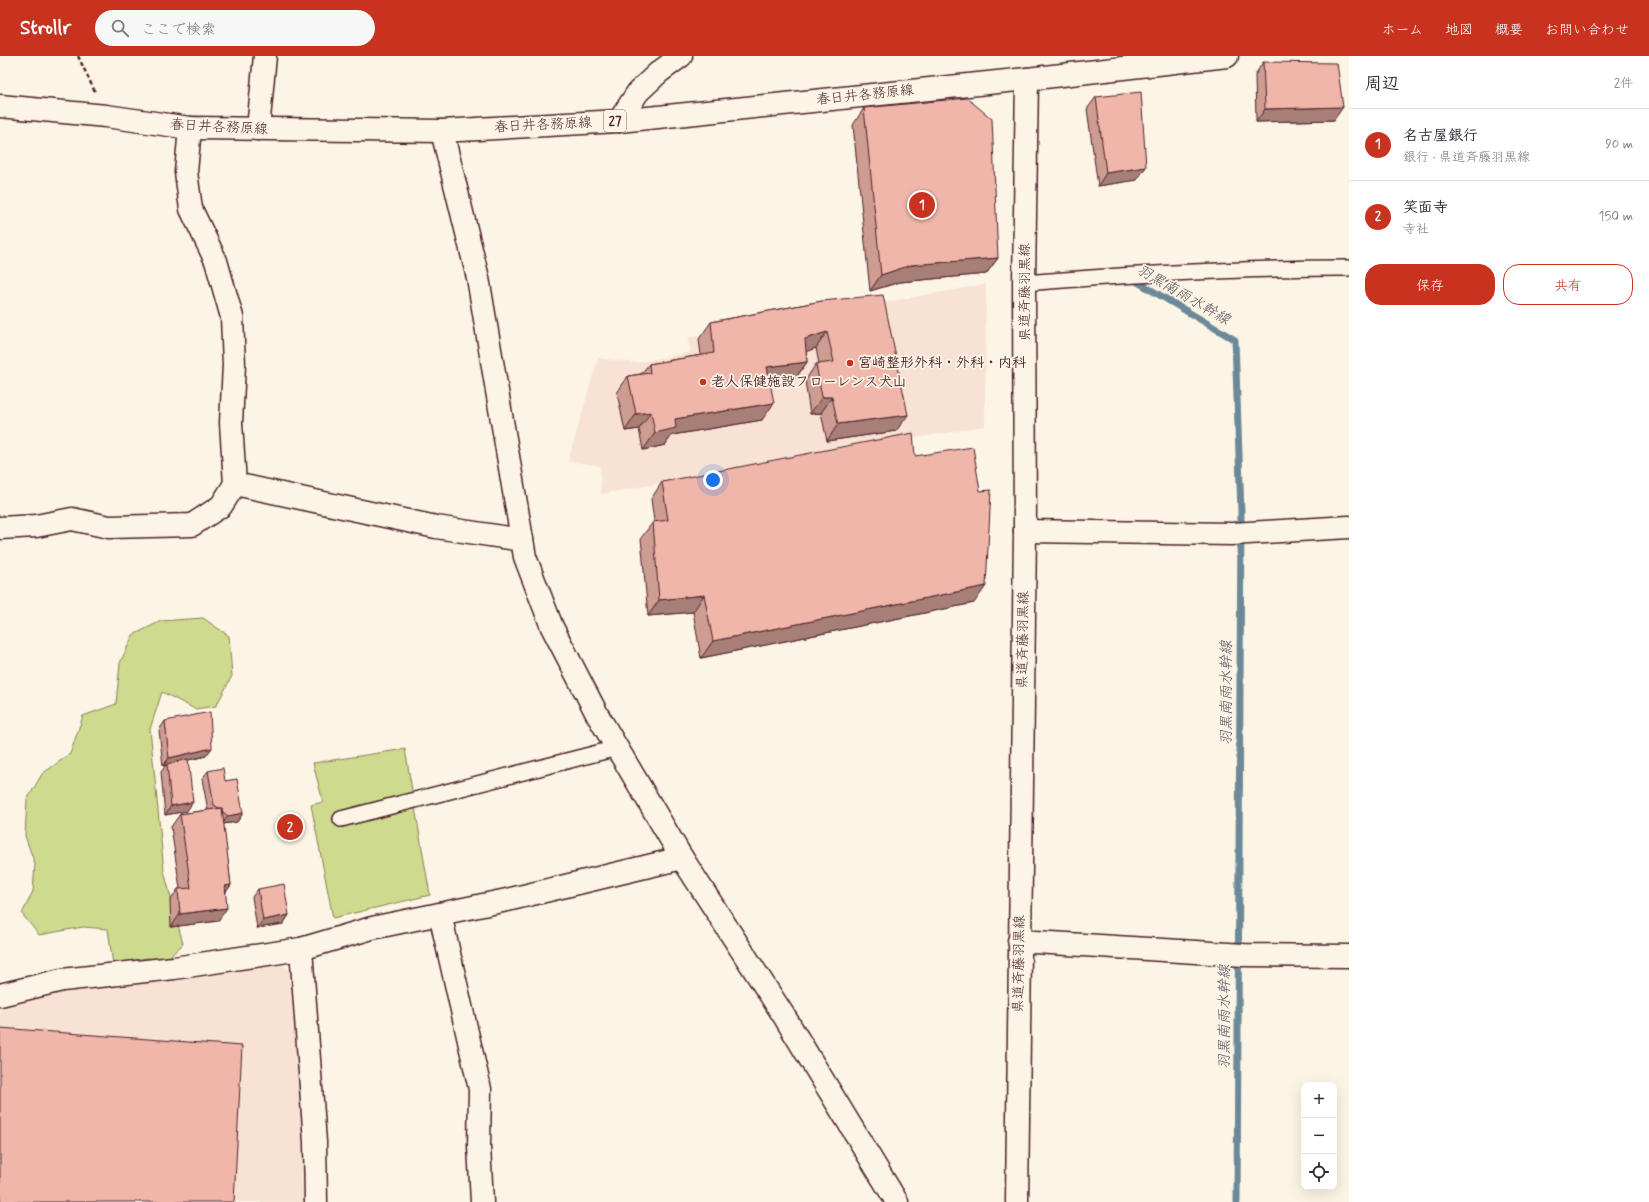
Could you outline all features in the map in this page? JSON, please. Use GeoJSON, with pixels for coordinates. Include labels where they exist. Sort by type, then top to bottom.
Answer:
{"type":"FeatureCollection","features":[{"type":"Feature","properties":{"kind":"street"},"geometry":{"type":"LineString","coordinates":[[258,129],[265,56]]}},
{"type":"Feature","properties":{"kind":"street"},"geometry":{"type":"LineString","coordinates":[[619,121],[638,92],[658,73],[681,56]]}},
{"type":"Feature","properties":{"kind":"street","name":"春日井各務原線"},"geometry":{"type":"LineString","coordinates":[[0,106],[106,116],[190,128],[442,132],[619,121],[1026,79],[1227,56]]}},
{"type":"Feature","properties":{"kind":"street","name":"県道斉藤羽黒線"},"geometry":{"type":"LineString","coordinates":[[1017,1202],[1025,531],[1024,283],[1026,79]]}},
{"type":"Feature","properties":{"kind":"street"},"geometry":{"type":"LineString","coordinates":[[0,528],[36,526],[72,519],[109,527],[192,525],[221,506],[235,484],[231,423],[234,365],[232,317],[216,261],[191,210],[186,172],[190,128]]}},
{"type":"Feature","properties":{"kind":"street"},"geometry":{"type":"LineString","coordinates":[[442,132],[478,278],[525,557],[552,627],[596,714],[682,858],[788,1022],[897,1202]]}},
{"type":"Feature","properties":{"kind":"street"},"geometry":{"type":"LineString","coordinates":[[235,484],[436,527],[522,540]]}},
{"type":"Feature","properties":{"kind":"street"},"geometry":{"type":"LineString","coordinates":[[1025,531],[1242,533],[1349,527]]}},
{"type":"Feature","properties":{"kind":"street"},"geometry":{"type":"LineString","coordinates":[[0,995],[62,980],[174,968],[301,949],[372,928],[507,900],[682,858]]}},
{"type":"Feature","properties":{"kind":"street"},"geometry":{"type":"LineString","coordinates":[[440,914],[480,1089],[479,1146],[482,1202]]}},
{"type":"Feature","properties":{"kind":"street"},"geometry":{"type":"LineString","coordinates":[[1019,940],[1236,954],[1349,956]]}},
{"type":"Feature","properties":{"kind":"street"},"geometry":{"type":"LineString","coordinates":[[301,949],[315,1142],[316,1202]]}},
{"type":"Feature","properties":{"kind":"lane"},"geometry":{"type":"LineString","coordinates":[[1024,283],[1155,273],[1291,268],[1349,268]]}},
{"type":"Feature","properties":{"kind":"lane"},"geometry":{"type":"LineString","coordinates":[[341,819],[617,748]]}},
{"type":"Feature","properties":{"kind":"path"},"geometry":{"type":"LineString","coordinates":[[78,56],[106,116]]}},
{"type":"Feature","properties":{"kind":"shaded area"},"geometry":{"type":"Polygon","coordinates":[[[986,284],[985,426],[601,494],[600,466],[568,461],[598,358],[635,363],[691,352],[687,338],[986,284]]]}},
{"type":"Feature","properties":{"kind":"shaded area"},"geometry":{"type":"Polygon","coordinates":[[[275,961],[292,971],[304,1136],[304,1202],[0,1202],[0,1003],[275,961]]]}},
{"type":"Feature","properties":{"kind":"green space"},"geometry":{"type":"Polygon","coordinates":[[[203,618],[229,636],[232,676],[216,706],[195,709],[162,692],[150,729],[164,871],[183,944],[166,960],[147,958],[113,965],[108,929],[83,927],[39,935],[22,914],[33,891],[35,864],[25,836],[27,800],[42,774],[70,754],[83,716],[116,704],[120,663],[133,635],[161,621],[203,618]]]}},
{"type":"Feature","properties":{"kind":"green space"},"geometry":{"type":"Polygon","coordinates":[[[405,749],[430,895],[333,918],[311,805],[323,802],[313,763],[405,749]]]}},
{"type":"Feature","properties":{"kind":"building"},"geometry":{"type":"Polygon","coordinates":[[[1263,62],[1337,63],[1343,107],[1265,109],[1263,62]]]}},
{"type":"Feature","properties":{"kind":"building"},"geometry":{"type":"Polygon","coordinates":[[[1141,92],[1146,167],[1106,173],[1096,97],[1141,92]]]}},
{"type":"Feature","properties":{"kind":"building"},"geometry":{"type":"Polygon","coordinates":[[[967,98],[992,119],[998,258],[911,265],[881,275],[864,108],[967,98]]]}},
{"type":"Feature","properties":{"kind":"building"},"geometry":{"type":"Polygon","coordinates":[[[883,295],[908,415],[838,424],[832,397],[822,397],[816,364],[834,362],[827,332],[805,339],[807,362],[767,367],[774,403],[675,419],[676,428],[655,433],[651,412],[636,414],[628,376],[650,373],[649,364],[714,353],[711,322],[822,301],[883,295]]]}},
{"type":"Feature","properties":{"kind":"building"},"geometry":{"type":"Polygon","coordinates":[[[913,433],[915,456],[973,447],[980,491],[991,490],[986,586],[713,641],[704,595],[659,600],[653,522],[668,520],[662,482],[913,433]]]}},
{"type":"Feature","properties":{"kind":"building"},"geometry":{"type":"Polygon","coordinates":[[[210,712],[212,748],[169,758],[165,721],[210,712]]]}},
{"type":"Feature","properties":{"kind":"building"},"geometry":{"type":"Polygon","coordinates":[[[188,759],[193,802],[171,806],[167,764],[188,759]]]}},
{"type":"Feature","properties":{"kind":"building"},"geometry":{"type":"Polygon","coordinates":[[[223,768],[225,781],[237,779],[243,813],[228,816],[222,811],[222,808],[214,805],[208,771],[223,768]]]}},
{"type":"Feature","properties":{"kind":"building"},"geometry":{"type":"Polygon","coordinates":[[[222,808],[231,885],[225,886],[227,908],[180,914],[178,889],[191,888],[180,814],[222,808]]]}},
{"type":"Feature","properties":{"kind":"building"},"geometry":{"type":"Polygon","coordinates":[[[284,884],[289,915],[263,920],[258,889],[284,884]]]}},
{"type":"Feature","properties":{"kind":"building"},"geometry":{"type":"Polygon","coordinates":[[[0,1028],[242,1046],[234,1202],[0,1202],[0,1028]]]}},
{"type":"Feature","properties":{"kind":"waterway","name":"羽黒南雨水幹線"},"geometry":{"type":"LineString","coordinates":[[1131,278],[1235,340],[1241,513],[1237,1202]]}},
{"type":"Feature","properties":{"kind":"place","name":"名古屋銀行"},"geometry":{"type":"Point","coordinates":[922,205]}},
{"type":"Feature","properties":{"kind":"place","name":"宮崎整形外科・外科・内科"},"geometry":{"type":"Point","coordinates":[850,363]}},
{"type":"Feature","properties":{"kind":"place","name":"老人保健施設フローレンス犬山"},"geometry":{"type":"Point","coordinates":[703,382]}},
{"type":"Feature","properties":{"kind":"place","name":"笑面寺"},"geometry":{"type":"Point","coordinates":[290,827]}}]}
